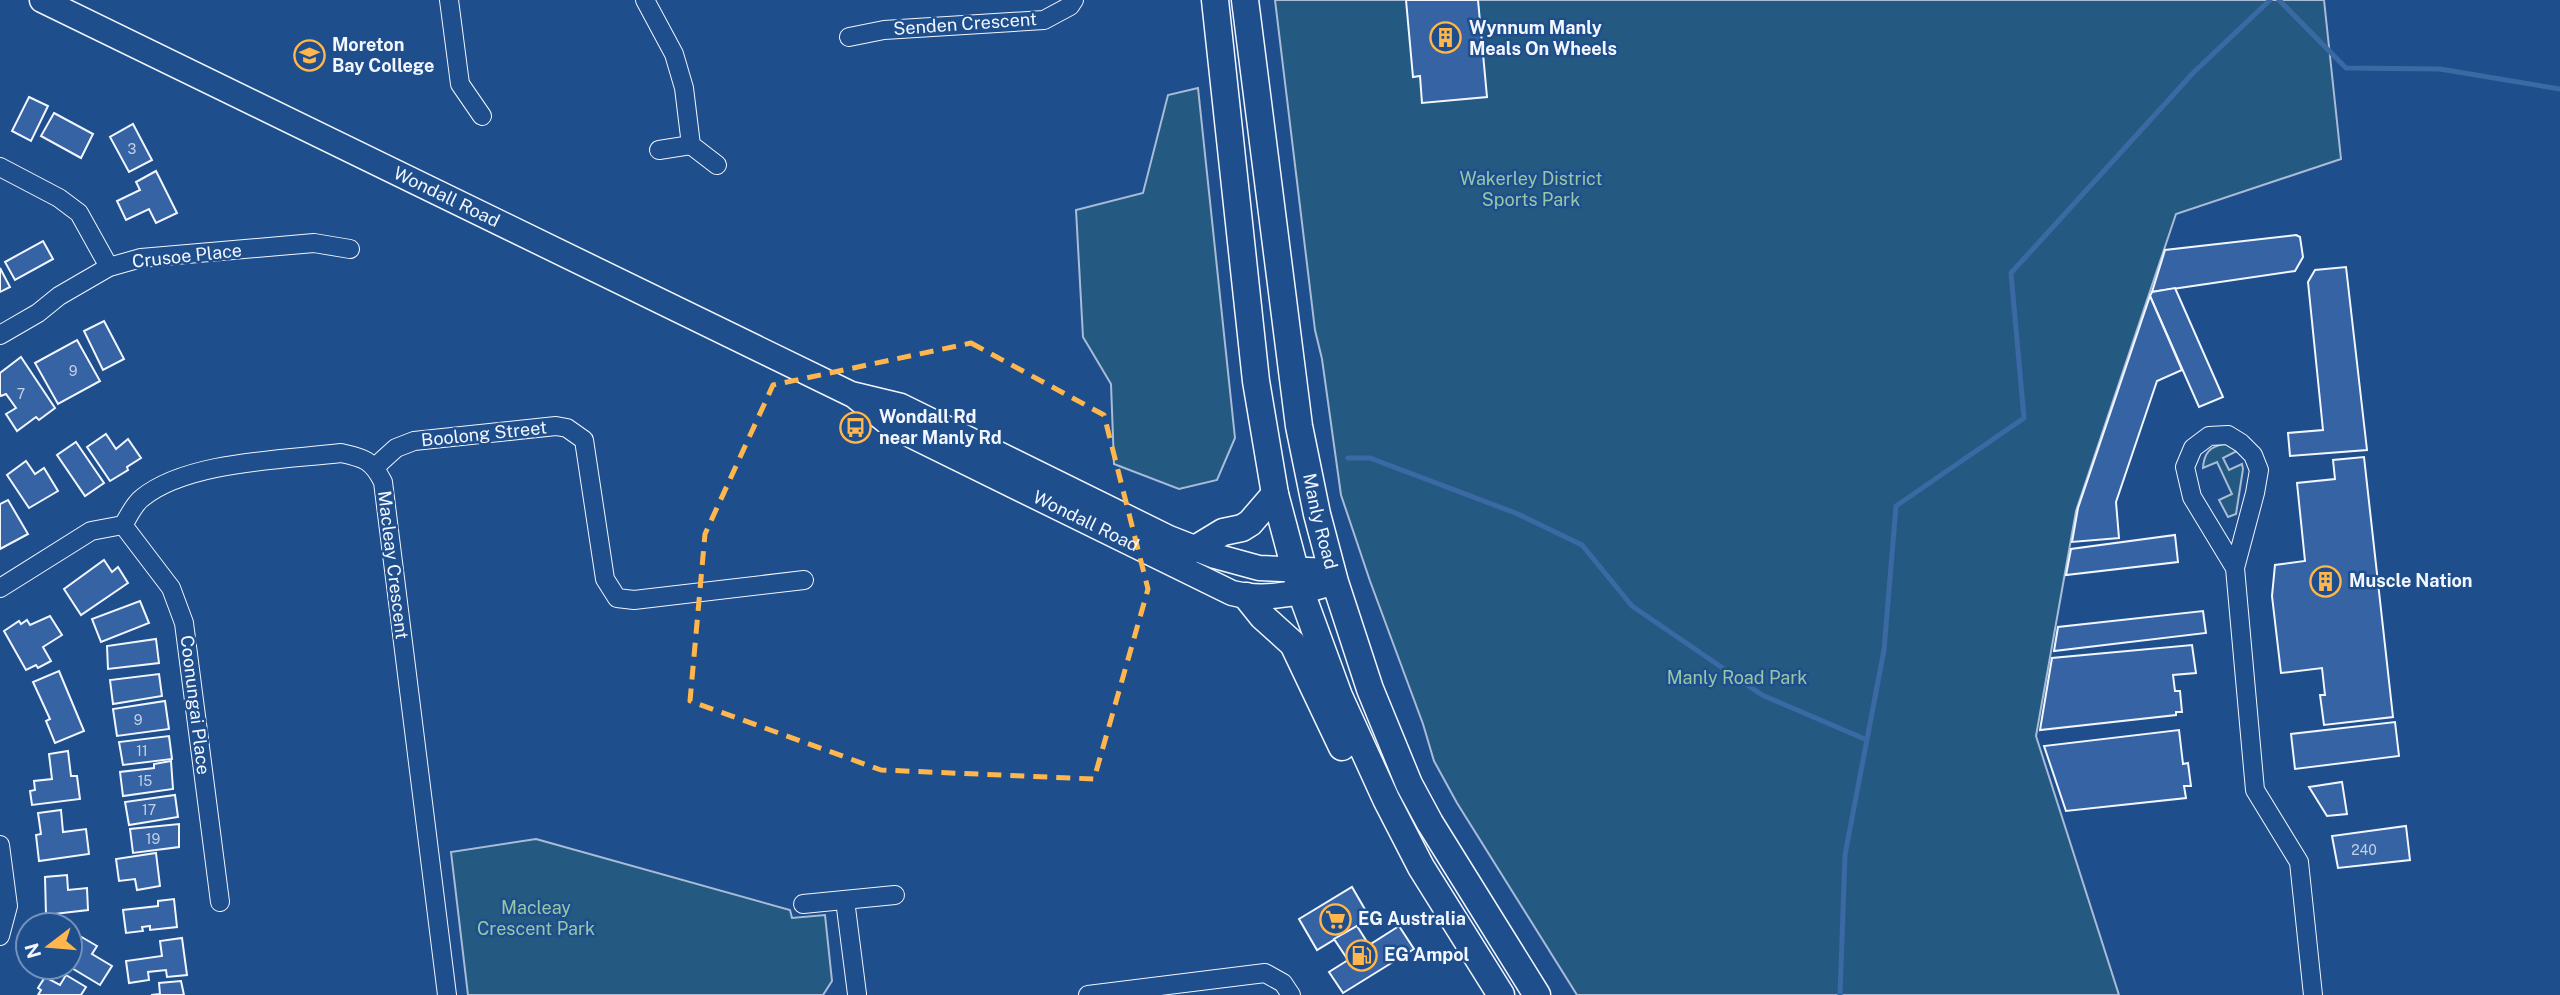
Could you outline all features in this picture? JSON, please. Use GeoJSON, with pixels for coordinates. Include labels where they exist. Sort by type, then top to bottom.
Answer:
{"type":"FeatureCollection","features":[{"type":"Feature","properties":{"kind":"main road","name":"Wondall Road"},"geometry":{"type":"LineString","coordinates":[[42,0],[851,394],[901,407],[1195,549],[1298,581],[1334,577]]}},
{"type":"Feature","properties":{"kind":"main road","name":"Manly Road"},"geometry":{"type":"LineString","coordinates":[[1215,0],[1256,381],[1275,494],[1298,581],[1339,696],[1411,847],[1501,995]]}},
{"type":"Feature","properties":{"kind":"main road","name":"Manly Road"},"geometry":{"type":"LineString","coordinates":[[1245,0],[1299,426],[1317,514],[1334,577],[1370,689],[1409,784],[1537,995]]}},
{"type":"Feature","properties":{"kind":"main road","name":"Wondall Road"},"geometry":{"type":"LineString","coordinates":[[851,394],[892,426],[1218,587],[1246,596],[1275,597],[1298,581]]}},
{"type":"Feature","properties":{"kind":"main road"},"geometry":{"type":"LineString","coordinates":[[1195,549],[1223,532],[1250,523],[1275,494]]}},
{"type":"Feature","properties":{"kind":"main road"},"geometry":{"type":"LineString","coordinates":[[1246,596],[1262,616],[1293,644],[1374,813],[1389,833],[1411,847]]}},
{"type":"Feature","properties":{"kind":"street"},"geometry":{"type":"LineString","coordinates":[[449,0],[460,84],[482,116]]}},
{"type":"Feature","properties":{"kind":"street"},"geometry":{"type":"LineString","coordinates":[[645,0],[674,54],[684,88],[691,145],[717,165]]}},
{"type":"Feature","properties":{"kind":"street","name":"Senden Crescent"},"geometry":{"type":"LineString","coordinates":[[849,37],[884,30],[1044,20],[1070,6],[1074,0]]}},
{"type":"Feature","properties":{"kind":"street"},"geometry":{"type":"LineString","coordinates":[[659,150],[691,145]]}},
{"type":"Feature","properties":{"kind":"street"},"geometry":{"type":"LineString","coordinates":[[0,167],[59,198],[79,213],[109,267]]}},
{"type":"Feature","properties":{"kind":"street","name":"Crusoe Place"},"geometry":{"type":"LineString","coordinates":[[0,335],[109,267],[141,258],[314,243],[350,250]]}},
{"type":"Feature","properties":{"kind":"street","name":"Boolong Street"},"geometry":{"type":"LineString","coordinates":[[375,467],[396,448],[414,441],[556,426],[566,428],[584,440],[605,579],[617,598],[634,600],[804,580]]}},
{"type":"Feature","properties":{"kind":"street"},"geometry":{"type":"LineString","coordinates":[[2235,568],[2192,497],[2186,467],[2193,448],[2209,436],[2228,435],[2241,443],[2253,455],[2259,470],[2235,568],[2255,790],[2299,862],[2313,995]]}},
{"type":"Feature","properties":{"kind":"street","name":"Macleay Crescent"},"geometry":{"type":"LineString","coordinates":[[123,525],[140,499],[171,480],[201,470],[341,453],[363,458],[375,467],[383,482],[447,995]]}},
{"type":"Feature","properties":{"kind":"street"},"geometry":{"type":"LineString","coordinates":[[0,588],[91,531],[123,525]]}},
{"type":"Feature","properties":{"kind":"street","name":"Coonungai Place"},"geometry":{"type":"LineString","coordinates":[[123,525],[171,588],[184,623],[220,902]]}},
{"type":"Feature","properties":{"kind":"street"},"geometry":{"type":"LineString","coordinates":[[0,845],[8,906],[0,936]]}},
{"type":"Feature","properties":{"kind":"street"},"geometry":{"type":"LineString","coordinates":[[803,904],[895,895]]}},
{"type":"Feature","properties":{"kind":"street"},"geometry":{"type":"LineString","coordinates":[[845,900],[856,995],[869,995]]}},
{"type":"Feature","properties":{"kind":"street"},"geometry":{"type":"LineString","coordinates":[[1088,995],[1265,973],[1283,983],[1291,995]]}},
{"type":"Feature","properties":{"kind":"highlighted area"},"geometry":{"type":"Polygon","coordinates":[[[971,343],[1104,415],[1148,589],[1094,779],[881,770],[690,701],[705,534],[773,385],[971,343]]]}},
{"type":"Feature","properties":{"kind":"green space","name":"Manly Road Park"},"geometry":{"type":"Polygon","coordinates":[[[1275,0],[2324,0],[2341,159],[2176,214],[2076,511],[2036,736],[2119,995],[1577,995],[1457,803],[1434,761],[1341,495],[1322,359],[1315,330],[1275,0]]]}},
{"type":"Feature","properties":{"kind":"green space"},"geometry":{"type":"Polygon","coordinates":[[[1198,88],[1235,438],[1217,480],[1179,489],[1114,464],[1111,384],[1083,337],[1076,210],[1143,193],[1168,95],[1198,88]]]}},
{"type":"Feature","properties":{"kind":"green space"},"geometry":{"type":"Polygon","coordinates":[[[2225,444],[2237,451],[2223,458],[2229,470],[2242,464],[2243,469],[2236,514],[2228,517],[2219,500],[2232,494],[2217,462],[2203,468],[2209,451],[2215,446],[2225,444]]]}},
{"type":"Feature","properties":{"kind":"green space","name":"Macleay Crescent Park"},"geometry":{"type":"Polygon","coordinates":[[[536,839],[790,910],[792,918],[825,915],[832,981],[823,995],[468,995],[451,852],[536,839]]]}},
{"type":"Feature","properties":{"kind":"building","name":"Wynnum Manly Meals On Wheels"},"geometry":{"type":"Polygon","coordinates":[[[1406,0],[1478,0],[1487,97],[1422,103],[1420,76],[1413,77],[1406,0]]]}},
{"type":"Feature","properties":{"kind":"building"},"geometry":{"type":"Polygon","coordinates":[[[29,97],[48,106],[31,141],[12,131],[29,97]]]}},
{"type":"Feature","properties":{"kind":"building"},"geometry":{"type":"Polygon","coordinates":[[[54,113],[93,134],[81,158],[41,136],[54,113]]]}},
{"type":"Feature","properties":{"kind":"building"},"geometry":{"type":"Polygon","coordinates":[[[133,124],[152,160],[129,172],[110,137],[133,124]]]}},
{"type":"Feature","properties":{"kind":"building"},"geometry":{"type":"Polygon","coordinates":[[[156,171],[177,213],[156,223],[149,209],[126,220],[117,201],[140,190],[136,182],[156,171]]]}},
{"type":"Feature","properties":{"kind":"building"},"geometry":{"type":"Polygon","coordinates":[[[2296,235],[2300,237],[2303,257],[2295,271],[2152,292],[2165,250],[2296,235]]]}},
{"type":"Feature","properties":{"kind":"building"},"geometry":{"type":"Polygon","coordinates":[[[43,241],[53,259],[15,280],[5,262],[43,241]]]}},
{"type":"Feature","properties":{"kind":"building"},"geometry":{"type":"Polygon","coordinates":[[[2346,267],[2367,450],[2290,456],[2288,433],[2323,430],[2308,282],[2315,270],[2346,267]]]}},
{"type":"Feature","properties":{"kind":"building"},"geometry":{"type":"Polygon","coordinates":[[[0,268],[10,287],[0,292],[0,268]]]}},
{"type":"Feature","properties":{"kind":"building"},"geometry":{"type":"Polygon","coordinates":[[[2175,288],[2223,397],[2199,407],[2150,296],[2152,292],[2175,288]]]}},
{"type":"Feature","properties":{"kind":"building"},"geometry":{"type":"Polygon","coordinates":[[[2150,296],[2182,370],[2157,381],[2116,502],[2119,538],[2072,542],[2078,508],[2150,296]]]}},
{"type":"Feature","properties":{"kind":"building"},"geometry":{"type":"Polygon","coordinates":[[[104,321],[124,359],[103,370],[84,331],[104,321]]]}},
{"type":"Feature","properties":{"kind":"building"},"geometry":{"type":"Polygon","coordinates":[[[77,340],[100,381],[58,404],[35,363],[77,340]]]}},
{"type":"Feature","properties":{"kind":"building"},"geometry":{"type":"Polygon","coordinates":[[[21,357],[55,408],[39,420],[36,417],[17,431],[6,414],[16,408],[6,394],[0,394],[0,373],[21,357]]]}},
{"type":"Feature","properties":{"kind":"building"},"geometry":{"type":"Polygon","coordinates":[[[106,434],[116,449],[128,439],[141,458],[110,481],[87,447],[106,434]]]}},
{"type":"Feature","properties":{"kind":"building"},"geometry":{"type":"Polygon","coordinates":[[[76,442],[104,483],[85,496],[57,455],[76,442]]]}},
{"type":"Feature","properties":{"kind":"building","name":"Muscle Nation"},"geometry":{"type":"Polygon","coordinates":[[[2364,457],[2393,717],[2324,725],[2320,695],[2325,695],[2322,668],[2281,673],[2272,596],[2275,565],[2305,561],[2297,483],[2335,479],[2333,460],[2364,457]]]}},
{"type":"Feature","properties":{"kind":"building"},"geometry":{"type":"Polygon","coordinates":[[[26,461],[35,474],[44,468],[58,491],[29,508],[7,475],[26,461]]]}},
{"type":"Feature","properties":{"kind":"building"},"geometry":{"type":"Polygon","coordinates":[[[8,500],[28,534],[0,549],[0,504],[8,500]]]}},
{"type":"Feature","properties":{"kind":"building"},"geometry":{"type":"Polygon","coordinates":[[[2175,535],[2178,562],[2066,575],[2071,549],[2175,535]]]}},
{"type":"Feature","properties":{"kind":"building"},"geometry":{"type":"Polygon","coordinates":[[[104,560],[112,572],[118,567],[128,583],[81,615],[64,589],[104,560]]]}},
{"type":"Feature","properties":{"kind":"building"},"geometry":{"type":"Polygon","coordinates":[[[140,601],[149,623],[101,642],[92,619],[140,601]]]}},
{"type":"Feature","properties":{"kind":"building"},"geometry":{"type":"Polygon","coordinates":[[[2203,611],[2206,633],[2054,651],[2058,627],[2203,611]]]}},
{"type":"Feature","properties":{"kind":"building"},"geometry":{"type":"Polygon","coordinates":[[[50,616],[62,635],[43,647],[51,661],[38,668],[36,665],[26,670],[4,631],[19,621],[21,624],[27,620],[30,625],[50,616]]]}},
{"type":"Feature","properties":{"kind":"building"},"geometry":{"type":"Polygon","coordinates":[[[156,639],[159,663],[108,669],[107,646],[156,639]]]}},
{"type":"Feature","properties":{"kind":"building"},"geometry":{"type":"Polygon","coordinates":[[[2192,645],[2196,673],[2173,675],[2175,691],[2180,691],[2182,712],[2176,712],[2176,715],[2040,730],[2052,658],[2192,645]]]}},
{"type":"Feature","properties":{"kind":"building"},"geometry":{"type":"Polygon","coordinates":[[[59,671],[84,731],[55,743],[46,721],[50,719],[33,682],[59,671]]]}},
{"type":"Feature","properties":{"kind":"building"},"geometry":{"type":"Polygon","coordinates":[[[159,674],[162,696],[113,704],[110,680],[159,674]]]}},
{"type":"Feature","properties":{"kind":"building"},"geometry":{"type":"Polygon","coordinates":[[[165,701],[169,729],[117,736],[113,709],[165,701]]]}},
{"type":"Feature","properties":{"kind":"building"},"geometry":{"type":"Polygon","coordinates":[[[2395,722],[2399,756],[2295,769],[2291,734],[2395,722]]]}},
{"type":"Feature","properties":{"kind":"building"},"geometry":{"type":"Polygon","coordinates":[[[2179,730],[2183,764],[2188,763],[2191,786],[2184,786],[2186,798],[2066,811],[2044,746],[2179,730]]]}},
{"type":"Feature","properties":{"kind":"building"},"geometry":{"type":"Polygon","coordinates":[[[169,736],[172,759],[123,765],[119,742],[169,736]]]}},
{"type":"Feature","properties":{"kind":"building"},"geometry":{"type":"Polygon","coordinates":[[[68,751],[71,776],[77,776],[80,799],[32,805],[30,791],[35,790],[34,781],[52,779],[49,754],[68,751]]]}},
{"type":"Feature","properties":{"kind":"building"},"geometry":{"type":"Polygon","coordinates":[[[171,761],[173,789],[123,796],[120,772],[154,768],[154,764],[171,761]]]}},
{"type":"Feature","properties":{"kind":"building"},"geometry":{"type":"Polygon","coordinates":[[[2342,782],[2347,814],[2327,816],[2309,787],[2342,782]]]}},
{"type":"Feature","properties":{"kind":"building"},"geometry":{"type":"Polygon","coordinates":[[[175,795],[178,817],[129,825],[125,802],[175,795]]]}},
{"type":"Feature","properties":{"kind":"building"},"geometry":{"type":"Polygon","coordinates":[[[61,810],[63,832],[86,829],[89,854],[39,861],[36,835],[41,834],[38,813],[61,810]]]}},
{"type":"Feature","properties":{"kind":"building"},"geometry":{"type":"Polygon","coordinates":[[[179,824],[179,847],[133,853],[130,829],[179,824]]]}},
{"type":"Feature","properties":{"kind":"building"},"geometry":{"type":"Polygon","coordinates":[[[2406,826],[2410,860],[2338,868],[2332,836],[2406,826]]]}},
{"type":"Feature","properties":{"kind":"building"},"geometry":{"type":"Polygon","coordinates":[[[156,853],[160,886],[137,890],[135,879],[119,881],[116,859],[156,853]]]}},
{"type":"Feature","properties":{"kind":"building"},"geometry":{"type":"Polygon","coordinates":[[[67,875],[68,890],[87,888],[88,910],[46,911],[45,877],[67,875]]]}},
{"type":"Feature","properties":{"kind":"building","name":"EG Australia"},"geometry":{"type":"Polygon","coordinates":[[[1352,887],[1370,918],[1317,950],[1299,919],[1352,887]]]}},
{"type":"Feature","properties":{"kind":"building"},"geometry":{"type":"Polygon","coordinates":[[[174,899],[177,927],[150,930],[150,926],[142,927],[143,931],[126,933],[123,910],[158,906],[158,901],[174,899]]]}},
{"type":"Feature","properties":{"kind":"building"},"geometry":{"type":"Polygon","coordinates":[[[1357,926],[1369,945],[1399,926],[1414,949],[1343,993],[1329,972],[1348,960],[1334,939],[1357,926]]]}},
{"type":"Feature","properties":{"kind":"building"},"geometry":{"type":"Polygon","coordinates":[[[84,938],[97,946],[92,954],[112,966],[100,985],[84,975],[84,938]]]}},
{"type":"Feature","properties":{"kind":"building"},"geometry":{"type":"Polygon","coordinates":[[[182,938],[187,975],[167,977],[166,970],[148,972],[149,980],[129,983],[126,961],[162,956],[160,941],[182,938]]]}},
{"type":"Feature","properties":{"kind":"building"},"geometry":{"type":"Polygon","coordinates":[[[42,981],[52,981],[60,985],[62,981],[76,981],[86,987],[81,995],[38,995],[41,990],[38,988],[42,981]]]}},
{"type":"Feature","properties":{"kind":"building"},"geometry":{"type":"Polygon","coordinates":[[[181,981],[184,995],[151,995],[160,994],[159,983],[181,981]]]}},
{"type":"Feature","properties":{"kind":"waterway"},"geometry":{"type":"LineString","coordinates":[[1840,995],[1845,855],[1884,650],[1896,506],[2024,418],[2011,273],[2193,73],[2270,0]]}},
{"type":"Feature","properties":{"kind":"waterway"},"geometry":{"type":"LineString","coordinates":[[2279,0],[2346,68],[2440,69],[2560,89]]}},
{"type":"Feature","properties":{"kind":"waterway"},"geometry":{"type":"LineString","coordinates":[[1348,458],[1370,458],[1518,514],[1582,545],[1632,606],[1762,695],[1867,740]]}},
{"type":"Feature","properties":{"kind":"place","name":"Wynnum Manly Meals On Wheels"},"geometry":{"type":"Point","coordinates":[1446,38]}},
{"type":"Feature","properties":{"kind":"place","name":"Moreton Bay College"},"geometry":{"type":"Point","coordinates":[309,55]}},
{"type":"Feature","properties":{"kind":"place","name":"Wondall Rd near Manly Rd"},"geometry":{"type":"Point","coordinates":[856,427]}},
{"type":"Feature","properties":{"kind":"place","name":"Muscle Nation"},"geometry":{"type":"Point","coordinates":[2326,581]}},
{"type":"Feature","properties":{"kind":"place","name":"EG Australia"},"geometry":{"type":"Point","coordinates":[1335,919]}},
{"type":"Feature","properties":{"kind":"place","name":"EG Ampol"},"geometry":{"type":"Point","coordinates":[1361,955]}},
{"type":"Feature","properties":{"kind":"park label","name":"Wakerley District Sports Park"},"geometry":{"type":"Point","coordinates":[1531,189]}}]}
